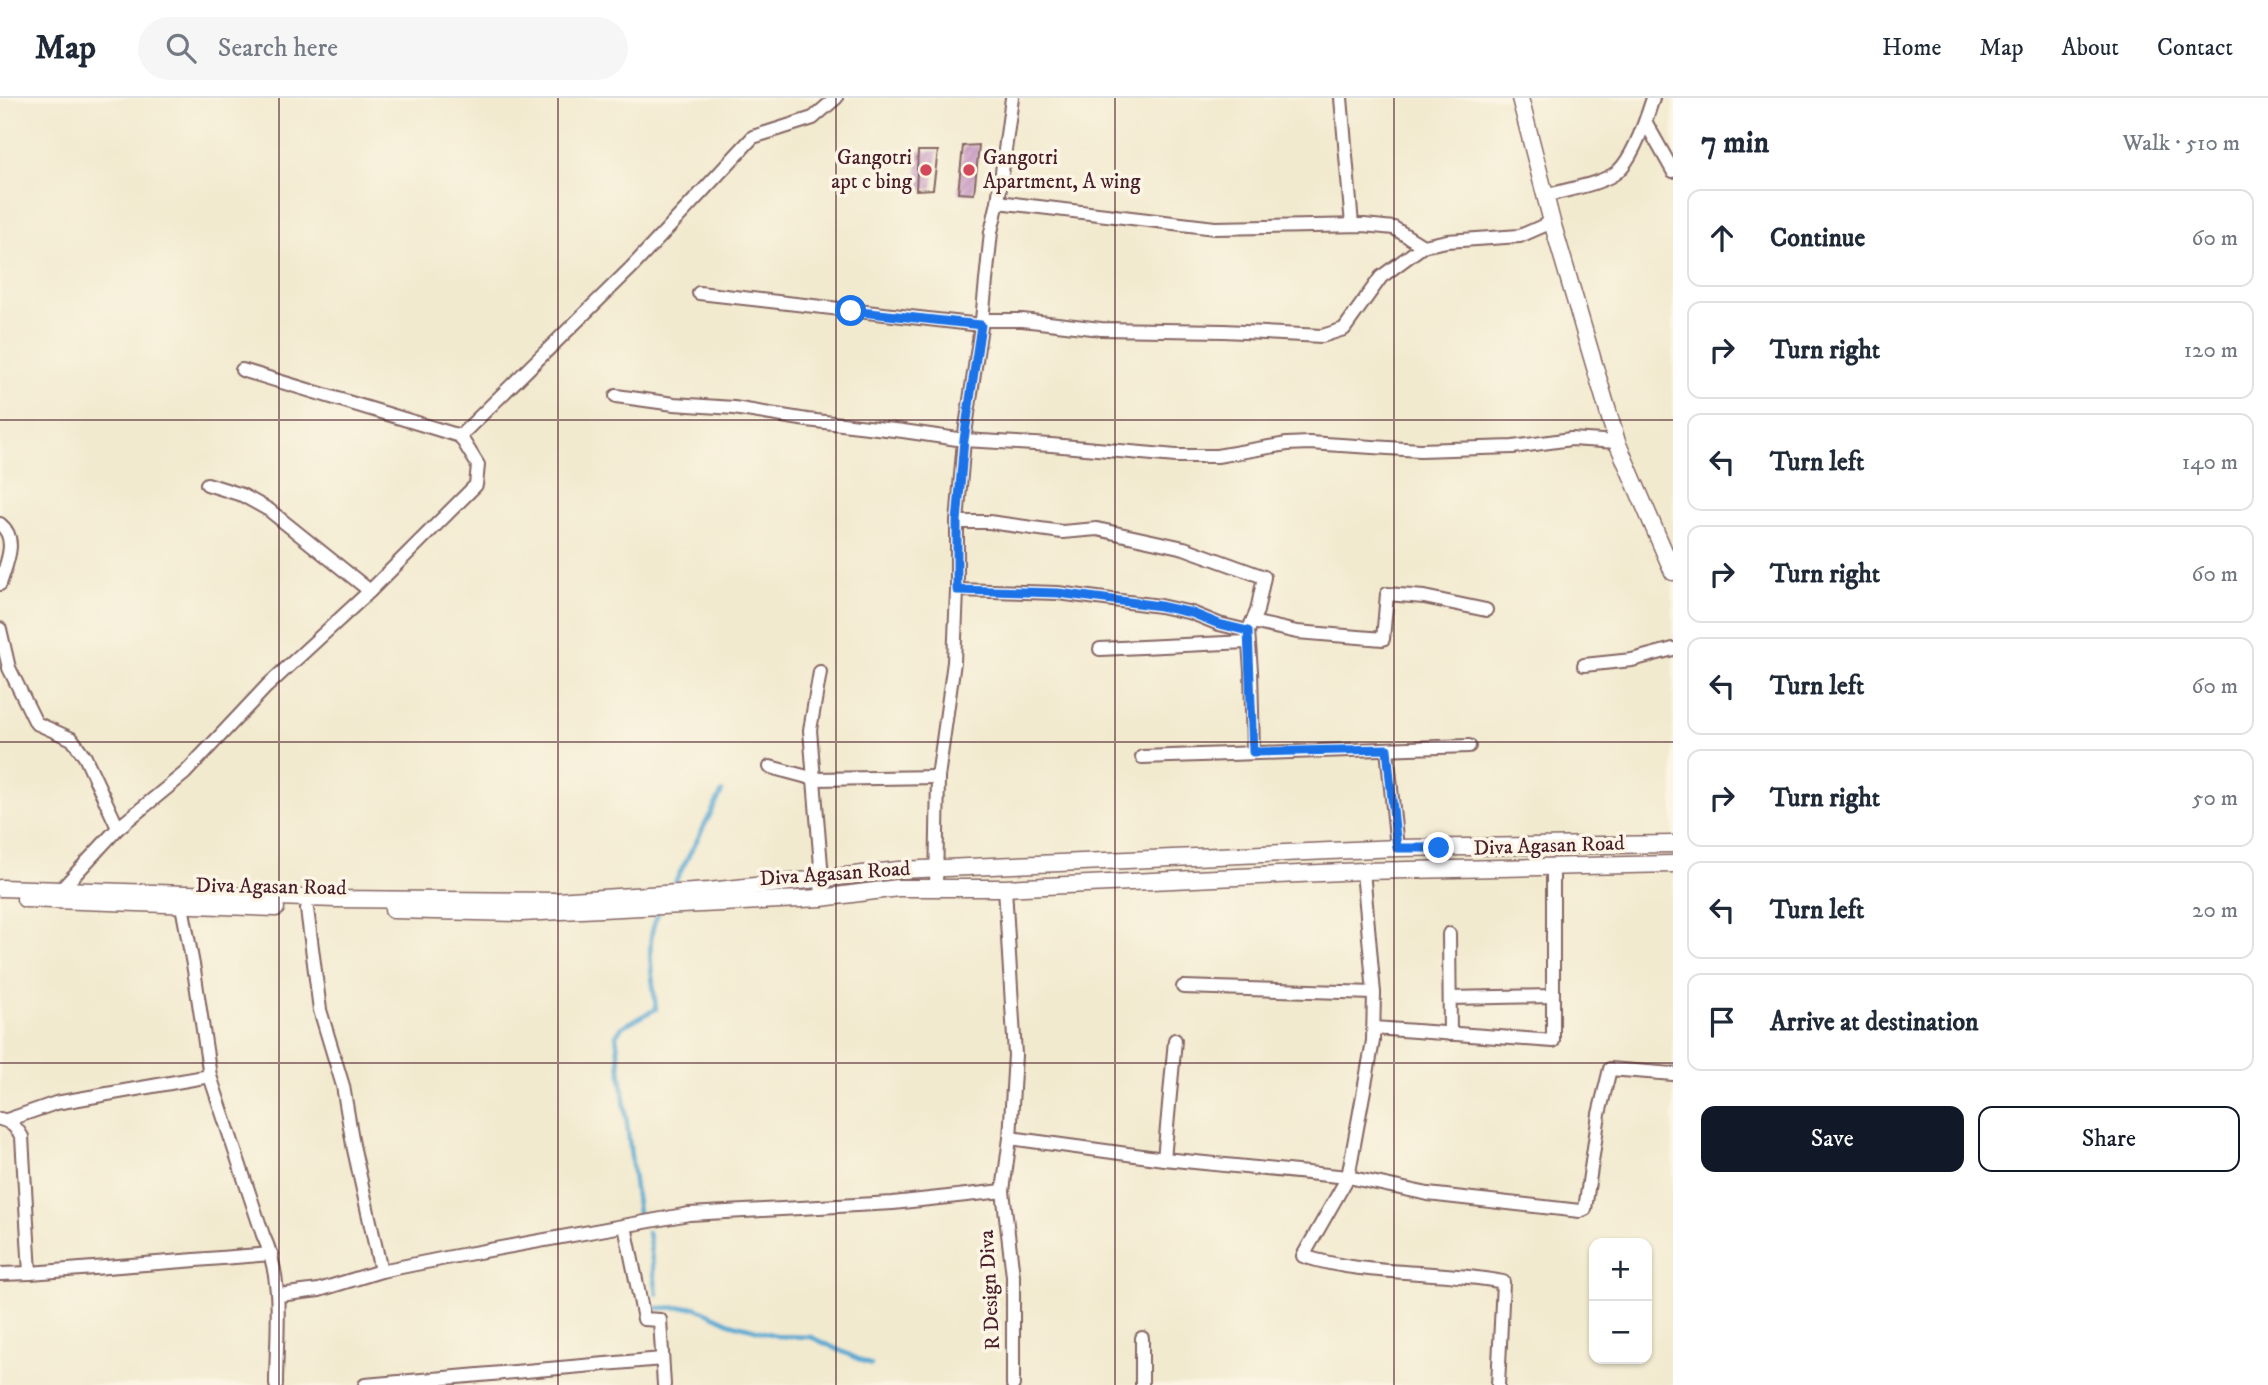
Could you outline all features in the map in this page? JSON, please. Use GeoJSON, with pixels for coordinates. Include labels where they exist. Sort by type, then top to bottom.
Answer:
{"type":"FeatureCollection","features":[{"type":"Feature","properties":{"kind":"street"},"geometry":{"type":"LineString","coordinates":[[460,436],[631,268],[753,137],[813,118],[836,98]]}},
{"type":"Feature","properties":{"kind":"street"},"geometry":{"type":"LineString","coordinates":[[936,888],[938,777],[954,662],[957,522],[964,440],[982,323],[991,232],[998,202],[1012,98]]}},
{"type":"Feature","properties":{"kind":"street"},"geometry":{"type":"LineString","coordinates":[[1341,98],[1352,225]]}},
{"type":"Feature","properties":{"kind":"street"},"geometry":{"type":"LineString","coordinates":[[1520,98],[1552,222],[1617,442],[1673,572]]}},
{"type":"Feature","properties":{"kind":"street"},"geometry":{"type":"LineString","coordinates":[[1545,196],[1609,177],[1620,170],[1646,123],[1653,98]]}},
{"type":"Feature","properties":{"kind":"street"},"geometry":{"type":"LineString","coordinates":[[1646,123],[1673,171]]}},
{"type":"Feature","properties":{"kind":"street"},"geometry":{"type":"LineString","coordinates":[[998,202],[1215,228],[1352,225],[1394,228],[1423,246]]}},
{"type":"Feature","properties":{"kind":"street"},"geometry":{"type":"LineString","coordinates":[[699,293],[982,323],[1021,320],[1101,329],[1322,336],[1344,329],[1381,277],[1423,246],[1447,241],[1520,236],[1552,222]]}},
{"type":"Feature","properties":{"kind":"street"},"geometry":{"type":"LineString","coordinates":[[55,896],[118,828],[185,773],[266,687],[370,591],[476,485],[478,465],[460,436],[242,370]]}},
{"type":"Feature","properties":{"kind":"street"},"geometry":{"type":"LineString","coordinates":[[616,396],[734,408],[964,440],[1051,444],[1176,456],[1217,456],[1309,443],[1420,450],[1513,447],[1571,439],[1617,442]]}},
{"type":"Feature","properties":{"kind":"street"},"geometry":{"type":"LineString","coordinates":[[207,484],[242,495],[269,510],[370,591]]}},
{"type":"Feature","properties":{"kind":"street"},"geometry":{"type":"LineString","coordinates":[[957,522],[989,522],[1062,532],[1097,529],[1184,548],[1264,577],[1249,632],[1253,752]]}},
{"type":"Feature","properties":{"kind":"street"},"geometry":{"type":"LineString","coordinates":[[0,524],[8,531],[10,551],[0,583]]}},
{"type":"Feature","properties":{"kind":"street"},"geometry":{"type":"LineString","coordinates":[[957,590],[1058,593],[1160,606],[1192,613],[1249,632]]}},
{"type":"Feature","properties":{"kind":"street"},"geometry":{"type":"LineString","coordinates":[[1100,649],[1249,632],[1297,632],[1383,639],[1387,594],[1424,597],[1486,610]]}},
{"type":"Feature","properties":{"kind":"street"},"geometry":{"type":"LineString","coordinates":[[0,629],[9,668],[36,723],[72,739],[85,757],[118,828]]}},
{"type":"Feature","properties":{"kind":"street"},"geometry":{"type":"LineString","coordinates":[[1584,665],[1632,660],[1673,649]]}},
{"type":"Feature","properties":{"kind":"street"},"geometry":{"type":"LineString","coordinates":[[820,672],[810,730],[822,878],[821,898]]}},
{"type":"Feature","properties":{"kind":"street"},"geometry":{"type":"LineString","coordinates":[[1142,757],[1469,746]]}},
{"type":"Feature","properties":{"kind":"street"},"geometry":{"type":"LineString","coordinates":[[1387,749],[1397,848]]}},
{"type":"Feature","properties":{"kind":"street"},"geometry":{"type":"LineString","coordinates":[[770,767],[815,779],[938,777]]}},
{"type":"Feature","properties":{"kind":"street"},"geometry":{"type":"LineString","coordinates":[[0,888],[55,896],[556,901],[709,891],[936,868],[1397,848],[1673,844]]}},
{"type":"Feature","properties":{"kind":"street","name":"Diva Agasan Road"},"geometry":{"type":"LineString","coordinates":[[0,897],[55,896],[182,906],[521,913],[821,898],[898,888],[1005,888],[1363,871],[1673,864]]}},
{"type":"Feature","properties":{"kind":"street"},"geometry":{"type":"LineString","coordinates":[[1374,1028],[1553,1041],[1553,865]]}},
{"type":"Feature","properties":{"kind":"street"},"geometry":{"type":"LineString","coordinates":[[1363,871],[1374,993],[1374,1028],[1348,1177],[1303,1256],[1328,1264],[1477,1277],[1503,1282],[1498,1385]]}},
{"type":"Feature","properties":{"kind":"street","name":"R Design Diva"},"geometry":{"type":"LineString","coordinates":[[1005,888],[1015,1055],[1010,1138],[1003,1191],[1013,1276],[1013,1385]]}},
{"type":"Feature","properties":{"kind":"street"},"geometry":{"type":"LineString","coordinates":[[182,906],[210,1076],[263,1235],[272,1254],[279,1294],[276,1385]]}},
{"type":"Feature","properties":{"kind":"street"},"geometry":{"type":"LineString","coordinates":[[307,909],[320,1010],[343,1086],[353,1145],[382,1271]]}},
{"type":"Feature","properties":{"kind":"street"},"geometry":{"type":"LineString","coordinates":[[1450,934],[1450,1034]]}},
{"type":"Feature","properties":{"kind":"street"},"geometry":{"type":"LineString","coordinates":[[1183,987],[1374,993]]}},
{"type":"Feature","properties":{"kind":"street"},"geometry":{"type":"LineString","coordinates":[[1450,998],[1553,996]]}},
{"type":"Feature","properties":{"kind":"street"},"geometry":{"type":"LineString","coordinates":[[1164,1159],[1175,1040]]}},
{"type":"Feature","properties":{"kind":"street"},"geometry":{"type":"LineString","coordinates":[[1010,1138],[1164,1159],[1348,1177],[1428,1194],[1580,1211],[1585,1209],[1599,1114],[1610,1069],[1673,1074]]}},
{"type":"Feature","properties":{"kind":"street"},"geometry":{"type":"LineString","coordinates":[[4,1120],[56,1103],[210,1076]]}},
{"type":"Feature","properties":{"kind":"street"},"geometry":{"type":"LineString","coordinates":[[4,1120],[18,1129],[22,1137],[30,1273]]}},
{"type":"Feature","properties":{"kind":"street"},"geometry":{"type":"LineString","coordinates":[[279,1294],[319,1290],[382,1271],[690,1214],[893,1203],[1003,1191]]}},
{"type":"Feature","properties":{"kind":"street"},"geometry":{"type":"LineString","coordinates":[[625,1226],[644,1319],[660,1320],[664,1385]]}},
{"type":"Feature","properties":{"kind":"street"},"geometry":{"type":"LineString","coordinates":[[0,1274],[272,1254]]}},
{"type":"Feature","properties":{"kind":"street"},"geometry":{"type":"LineString","coordinates":[[1142,1338],[1142,1385]]}},
{"type":"Feature","properties":{"kind":"street"},"geometry":{"type":"LineString","coordinates":[[365,1385],[662,1359]]}},
{"type":"Feature","properties":{"kind":"building","name":"Gangotri Apartment, A wing"},"geometry":{"type":"Polygon","coordinates":[[[979,145],[974,194],[958,193],[963,146],[979,145]]]}},
{"type":"Feature","properties":{"kind":"building","name":"Gangotri apt c bing"},"geometry":{"type":"Polygon","coordinates":[[[918,151],[938,151],[933,189],[916,190],[918,151]]]}},
{"type":"Feature","properties":{"kind":"waterway"},"geometry":{"type":"LineString","coordinates":[[672,888],[722,792]]}},
{"type":"Feature","properties":{"kind":"waterway"},"geometry":{"type":"LineString","coordinates":[[638,1213],[616,1035],[623,1026],[656,1009],[650,948],[658,914]]}},
{"type":"Feature","properties":{"kind":"waterway"},"geometry":{"type":"LineString","coordinates":[[648,1232],[657,1294]]}},
{"type":"Feature","properties":{"kind":"waterway"},"geometry":{"type":"LineString","coordinates":[[658,1308],[695,1307],[730,1323],[778,1336],[811,1337],[871,1365]]}},
{"type":"Feature","properties":{"kind":"place","name":"Gangotri apt c bing"},"geometry":{"type":"Point","coordinates":[926,170]}},
{"type":"Feature","properties":{"kind":"place","name":"Gangotri Apartment, A wing"},"geometry":{"type":"Point","coordinates":[969,170]}},
{"type":"Feature","properties":{"kind":"route"},"geometry":{"type":"LineString","coordinates":[[851,311],[981,325],[964,440],[957,522],[957,590],[1058,593],[1160,606],[1248,631],[1253,752],[1387,749],[1397,848],[1439,848]]}}]}
